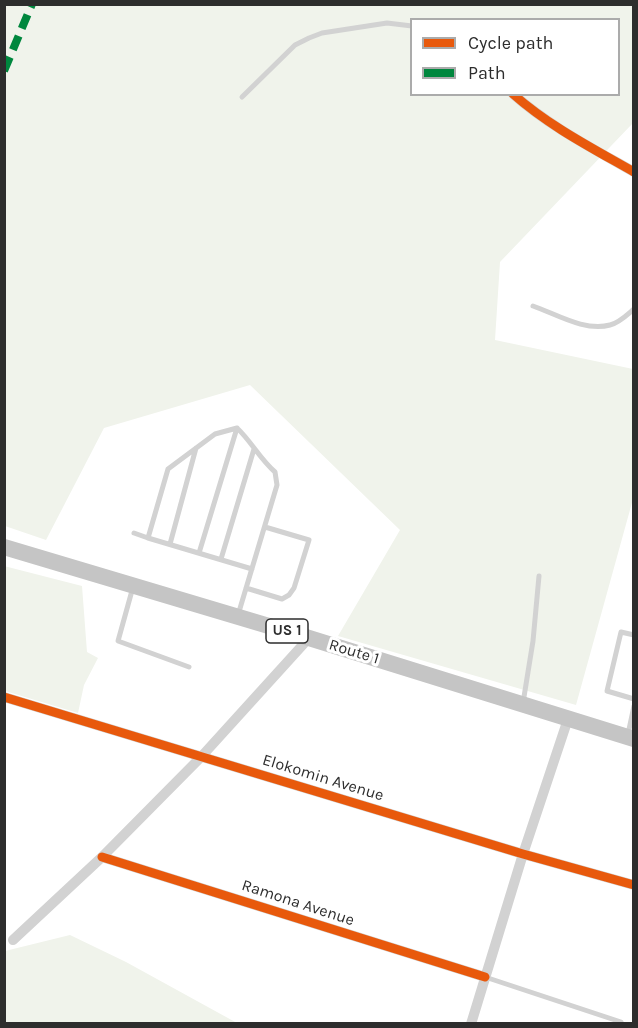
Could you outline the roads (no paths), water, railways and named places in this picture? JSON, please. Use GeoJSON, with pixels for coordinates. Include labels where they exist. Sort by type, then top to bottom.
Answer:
{"type":"FeatureCollection","features":[{"type":"Feature","properties":{"kind":"main road","name":"Route 1"},"geometry":{"type":"LineString","coordinates":[[4,547],[238,616],[630,738]]}},
{"type":"Feature","properties":{"kind":"street"},"geometry":{"type":"LineString","coordinates":[[516,96],[551,124],[633,172]]}},
{"type":"Feature","properties":{"kind":"street"},"geometry":{"type":"LineString","coordinates":[[13,940],[102,856],[201,757],[309,638]]}},
{"type":"Feature","properties":{"kind":"street","name":"Elokomin Avenue"},"geometry":{"type":"LineString","coordinates":[[4,697],[633,885]]}},
{"type":"Feature","properties":{"kind":"street"},"geometry":{"type":"LineString","coordinates":[[471,1023],[523,854],[568,719]]}},
{"type":"Feature","properties":{"kind":"street","name":"Ramona Avenue"},"geometry":{"type":"LineString","coordinates":[[102,856],[485,977]]}},
{"type":"Feature","properties":{"kind":"lane"},"geometry":{"type":"LineString","coordinates":[[242,97],[295,45],[309,38],[322,33],[387,23],[410,26]]}},
{"type":"Feature","properties":{"kind":"lane"},"geometry":{"type":"LineString","coordinates":[[533,306],[580,324],[599,327],[612,325],[633,309]]}},
{"type":"Feature","properties":{"kind":"lane"},"geometry":{"type":"LineString","coordinates":[[148,538],[168,469],[215,434],[237,428]]}},
{"type":"Feature","properties":{"kind":"lane"},"geometry":{"type":"LineString","coordinates":[[237,428],[247,437],[263,462],[275,472],[277,485],[238,616]]}},
{"type":"Feature","properties":{"kind":"lane"},"geometry":{"type":"LineString","coordinates":[[199,553],[237,428]]}},
{"type":"Feature","properties":{"kind":"lane"},"geometry":{"type":"LineString","coordinates":[[170,544],[196,448]]}},
{"type":"Feature","properties":{"kind":"lane"},"geometry":{"type":"LineString","coordinates":[[221,559],[254,449]]}},
{"type":"Feature","properties":{"kind":"lane"},"geometry":{"type":"LineString","coordinates":[[246,588],[282,599],[289,595],[294,588],[309,540],[265,527]]}},
{"type":"Feature","properties":{"kind":"lane"},"geometry":{"type":"LineString","coordinates":[[134,533],[252,569]]}},
{"type":"Feature","properties":{"kind":"lane"},"geometry":{"type":"LineString","coordinates":[[523,704],[533,640],[539,576]]}},
{"type":"Feature","properties":{"kind":"lane"},"geometry":{"type":"LineString","coordinates":[[133,585],[118,641],[189,667]]}},
{"type":"Feature","properties":{"kind":"lane"},"geometry":{"type":"LineString","coordinates":[[633,635],[621,632],[608,691],[633,699]]}},
{"type":"Feature","properties":{"kind":"lane"},"geometry":{"type":"LineString","coordinates":[[630,738],[633,706]]}},
{"type":"Feature","properties":{"kind":"lane"},"geometry":{"type":"LineString","coordinates":[[485,977],[621,1022]]}}]}
